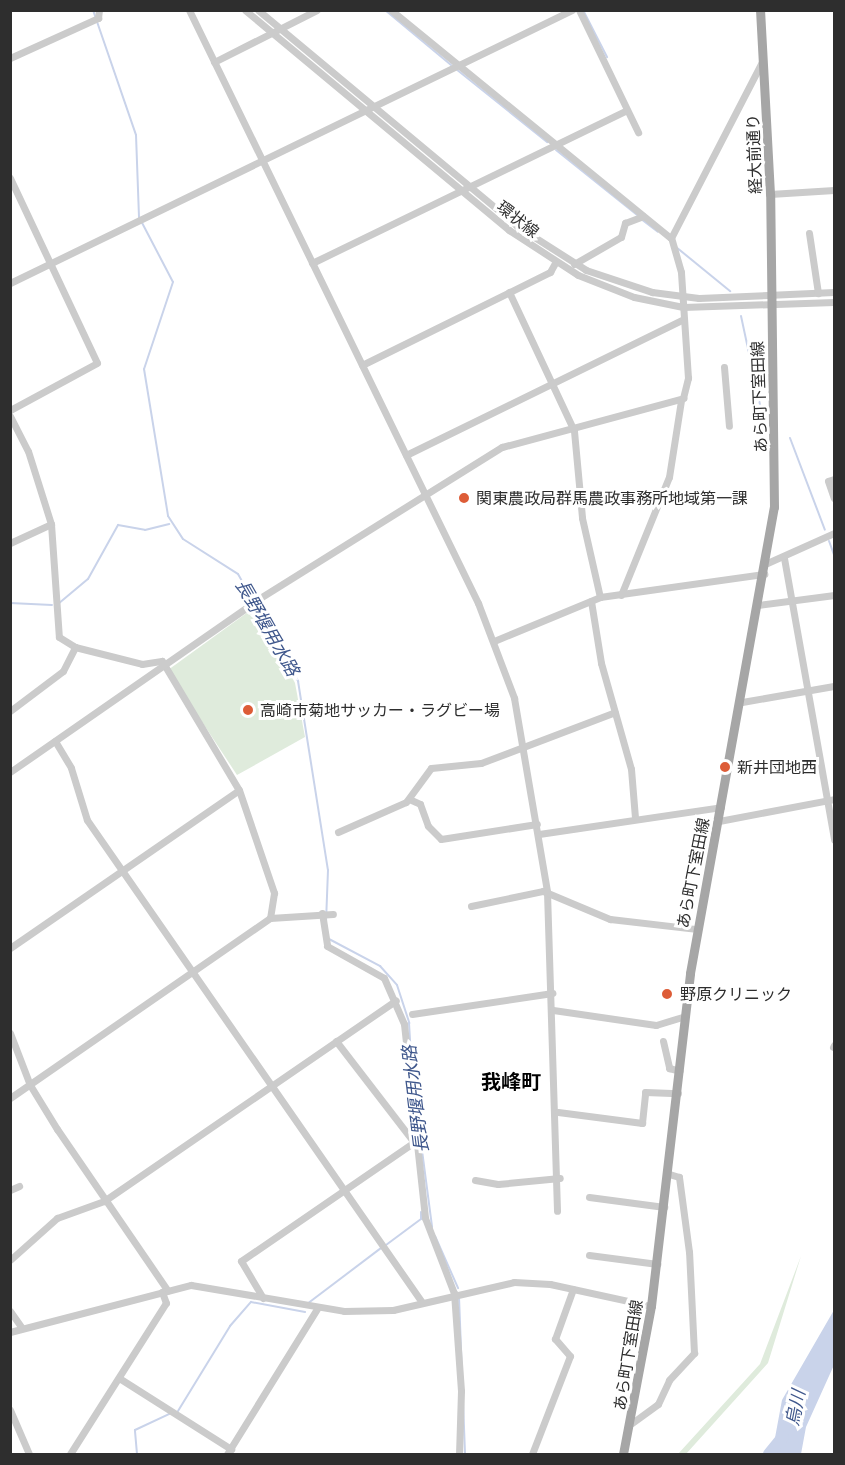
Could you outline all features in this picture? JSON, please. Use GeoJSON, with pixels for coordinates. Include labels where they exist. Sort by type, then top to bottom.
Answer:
{"type":"FeatureCollection","features":[{"type":"Feature","properties":{"kind":"main road","name":"経大前通り"},"geometry":{"type":"LineString","coordinates":[[760,10],[765,59],[772,302]]}},
{"type":"Feature","properties":{"kind":"main road","name":"あら町下室田線"},"geometry":{"type":"LineString","coordinates":[[623,1455],[632,1423],[657,1264],[697,929],[742,702],[777,472],[772,302]]}},
{"type":"Feature","properties":{"kind":"street"},"geometry":{"type":"LineString","coordinates":[[189,10],[426,495],[494,641],[525,747],[547,892],[558,1112],[560,1178],[557,1211]]}},
{"type":"Feature","properties":{"kind":"street","name":"環状線"},"geometry":{"type":"LineString","coordinates":[[245,10],[461,190],[555,263],[615,291],[683,307],[772,302],[834,292]]}},
{"type":"Feature","properties":{"kind":"street","name":"環状線"},"geometry":{"type":"LineString","coordinates":[[258,10],[470,186],[574,264],[637,288],[683,297],[772,302],[834,302]]}},
{"type":"Feature","properties":{"kind":"street"},"geometry":{"type":"LineString","coordinates":[[214,62],[317,10]]}},
{"type":"Feature","properties":{"kind":"street"},"geometry":{"type":"LineString","coordinates":[[391,10],[671,238]]}},
{"type":"Feature","properties":{"kind":"street"},"geometry":{"type":"LineString","coordinates":[[10,282],[263,163],[572,10]]}},
{"type":"Feature","properties":{"kind":"street"},"geometry":{"type":"LineString","coordinates":[[579,10],[638,132]]}},
{"type":"Feature","properties":{"kind":"street"},"geometry":{"type":"LineString","coordinates":[[10,58],[98,16]]}},
{"type":"Feature","properties":{"kind":"street"},"geometry":{"type":"LineString","coordinates":[[621,595],[669,477],[681,399],[688,378],[683,297],[671,238],[723,130],[765,59]]}},
{"type":"Feature","properties":{"kind":"street"},"geometry":{"type":"LineString","coordinates":[[312,263],[627,110]]}},
{"type":"Feature","properties":{"kind":"street"},"geometry":{"type":"LineString","coordinates":[[10,178],[97,363],[10,410]]}},
{"type":"Feature","properties":{"kind":"street"},"geometry":{"type":"LineString","coordinates":[[770,194],[834,190]]}},
{"type":"Feature","properties":{"kind":"street"},"geometry":{"type":"LineString","coordinates":[[574,264],[621,237],[625,223],[643,216]]}},
{"type":"Feature","properties":{"kind":"street"},"geometry":{"type":"LineString","coordinates":[[809,233],[818,293]]}},
{"type":"Feature","properties":{"kind":"street"},"geometry":{"type":"LineString","coordinates":[[362,365],[550,272],[555,263]]}},
{"type":"Feature","properties":{"kind":"street"},"geometry":{"type":"LineString","coordinates":[[508,292],[572,427],[582,518],[600,597]]}},
{"type":"Feature","properties":{"kind":"street"},"geometry":{"type":"LineString","coordinates":[[406,454],[684,319]]}},
{"type":"Feature","properties":{"kind":"street"},"geometry":{"type":"LineString","coordinates":[[724,366],[729,426]]}},
{"type":"Feature","properties":{"kind":"street"},"geometry":{"type":"LineString","coordinates":[[10,772],[255,602],[502,447],[681,399]]}},
{"type":"Feature","properties":{"kind":"street"},"geometry":{"type":"LineString","coordinates":[[10,416],[28,451],[51,524],[58,632],[75,647],[142,664],[162,661],[239,790],[274,893],[270,918]]}},
{"type":"Feature","properties":{"kind":"street"},"geometry":{"type":"LineString","coordinates":[[834,479],[828,481],[834,498]]}},
{"type":"Feature","properties":{"kind":"street"},"geometry":{"type":"LineString","coordinates":[[10,543],[51,524]]}},
{"type":"Feature","properties":{"kind":"street"},"geometry":{"type":"LineString","coordinates":[[494,641],[600,597],[764,569],[834,532]]}},
{"type":"Feature","properties":{"kind":"street"},"geometry":{"type":"LineString","coordinates":[[784,558],[805,692],[830,800],[834,840]]}},
{"type":"Feature","properties":{"kind":"street"},"geometry":{"type":"LineString","coordinates":[[758,605],[834,595]]}},
{"type":"Feature","properties":{"kind":"street"},"geometry":{"type":"LineString","coordinates":[[591,601],[615,712],[632,769],[635,818]]}},
{"type":"Feature","properties":{"kind":"street"},"geometry":{"type":"LineString","coordinates":[[10,711],[63,671],[75,647]]}},
{"type":"Feature","properties":{"kind":"street"},"geometry":{"type":"LineString","coordinates":[[742,702],[834,686]]}},
{"type":"Feature","properties":{"kind":"street"},"geometry":{"type":"LineString","coordinates":[[338,832],[409,799],[431,768],[481,763],[615,712]]}},
{"type":"Feature","properties":{"kind":"street"},"geometry":{"type":"LineString","coordinates":[[55,741],[71,768],[87,820],[273,1083],[421,1301]]}},
{"type":"Feature","properties":{"kind":"street"},"geometry":{"type":"LineString","coordinates":[[10,948],[239,790]]}},
{"type":"Feature","properties":{"kind":"street"},"geometry":{"type":"LineString","coordinates":[[409,799],[420,804],[428,826],[441,839],[537,824]]}},
{"type":"Feature","properties":{"kind":"street"},"geometry":{"type":"LineString","coordinates":[[719,820],[830,800]]}},
{"type":"Feature","properties":{"kind":"street"},"geometry":{"type":"LineString","coordinates":[[539,834],[721,807]]}},
{"type":"Feature","properties":{"kind":"street"},"geometry":{"type":"LineString","coordinates":[[471,906],[547,892],[610,919],[697,929]]}},
{"type":"Feature","properties":{"kind":"street"},"geometry":{"type":"LineString","coordinates":[[10,1098],[270,918],[327,914],[327,946],[379,973],[396,1000],[405,1031],[424,1218],[454,1293],[461,1391],[459,1455]]}},
{"type":"Feature","properties":{"kind":"street"},"geometry":{"type":"LineString","coordinates":[[412,1014],[552,993]]}},
{"type":"Feature","properties":{"kind":"street"},"geometry":{"type":"LineString","coordinates":[[10,1260],[57,1218],[104,1201],[396,1000]]}},
{"type":"Feature","properties":{"kind":"street"},"geometry":{"type":"LineString","coordinates":[[553,1010],[656,1024],[685,1017]]}},
{"type":"Feature","properties":{"kind":"street"},"geometry":{"type":"LineString","coordinates":[[11,1034],[30,1085],[165,1292],[166,1303],[70,1455]]}},
{"type":"Feature","properties":{"kind":"street"},"geometry":{"type":"LineString","coordinates":[[336,1041],[415,1141]]}},
{"type":"Feature","properties":{"kind":"street"},"geometry":{"type":"LineString","coordinates":[[663,1041],[669,1068],[680,1071]]}},
{"type":"Feature","properties":{"kind":"street"},"geometry":{"type":"LineString","coordinates":[[558,1112],[642,1123],[645,1092],[678,1093]]}},
{"type":"Feature","properties":{"kind":"street"},"geometry":{"type":"LineString","coordinates":[[263,1298],[241,1261],[415,1141]]}},
{"type":"Feature","properties":{"kind":"street"},"geometry":{"type":"LineString","coordinates":[[632,1423],[658,1404],[669,1380],[694,1353],[690,1252],[679,1177],[669,1174]]}},
{"type":"Feature","properties":{"kind":"street"},"geometry":{"type":"LineString","coordinates":[[474,1180],[498,1184],[560,1178]]}},
{"type":"Feature","properties":{"kind":"street"},"geometry":{"type":"LineString","coordinates":[[10,1190],[19,1186]]}},
{"type":"Feature","properties":{"kind":"street"},"geometry":{"type":"LineString","coordinates":[[589,1197],[664,1207]]}},
{"type":"Feature","properties":{"kind":"street"},"geometry":{"type":"LineString","coordinates":[[589,1255],[657,1264]]}},
{"type":"Feature","properties":{"kind":"street"},"geometry":{"type":"LineString","coordinates":[[10,1332],[21,1327],[165,1292],[200,1286],[317,1309],[384,1310],[454,1293],[514,1282],[573,1289],[651,1305]]}},
{"type":"Feature","properties":{"kind":"street"},"geometry":{"type":"LineString","coordinates":[[532,1455],[570,1356],[555,1339],[573,1289]]}},
{"type":"Feature","properties":{"kind":"street"},"geometry":{"type":"LineString","coordinates":[[119,1378],[229,1452],[317,1309]]}},
{"type":"Feature","properties":{"kind":"street"},"geometry":{"type":"LineString","coordinates":[[10,1311],[21,1327]]}},
{"type":"Feature","properties":{"kind":"street"},"geometry":{"type":"LineString","coordinates":[[10,1410],[29,1455]]}},
{"type":"Feature","properties":{"kind":"green space","name":"高崎市菊地サッカー・ラグビー場"},"geometry":{"type":"Polygon","coordinates":[[[255,607],[295,683],[305,737],[237,775],[168,670],[255,607]]]}},
{"type":"Feature","properties":{"kind":"green space"},"geometry":{"type":"Polygon","coordinates":[[[801,1256],[768,1363],[686,1454],[678,1454],[760,1364],[801,1256]]]}},
{"type":"Feature","properties":{"kind":"water","name":"烏川"},"geometry":{"type":"Polygon","coordinates":[[[834,1310],[834,1365],[806,1427],[801,1454],[772,1454],[782,1400],[834,1310]]]}},
{"type":"Feature","properties":{"kind":"waterway","name":"長野堰用水路"},"geometry":{"type":"LineString","coordinates":[[93,10],[136,135],[139,217],[173,282],[144,369],[168,516],[183,539],[238,574],[298,681],[328,870],[326,922]]}},
{"type":"Feature","properties":{"kind":"waterway"},"geometry":{"type":"LineString","coordinates":[[385,10],[451,65]]}},
{"type":"Feature","properties":{"kind":"waterway"},"geometry":{"type":"LineString","coordinates":[[583,10],[607,57]]}},
{"type":"Feature","properties":{"kind":"waterway"},"geometry":{"type":"LineString","coordinates":[[456,69],[547,142]]}},
{"type":"Feature","properties":{"kind":"waterway"},"geometry":{"type":"LineString","coordinates":[[556,150],[637,215]]}},
{"type":"Feature","properties":{"kind":"waterway"},"geometry":{"type":"LineString","coordinates":[[641,219],[658,232]]}},
{"type":"Feature","properties":{"kind":"waterway"},"geometry":{"type":"LineString","coordinates":[[676,247],[730,291]]}},
{"type":"Feature","properties":{"kind":"waterway"},"geometry":{"type":"LineString","coordinates":[[741,316],[761,409]]}},
{"type":"Feature","properties":{"kind":"waterway"},"geometry":{"type":"LineString","coordinates":[[790,438],[825,530]]}},
{"type":"Feature","properties":{"kind":"waterway"},"geometry":{"type":"LineString","coordinates":[[58,604],[88,579],[118,525],[145,530],[169,524]]}},
{"type":"Feature","properties":{"kind":"waterway"},"geometry":{"type":"LineString","coordinates":[[829,541],[834,555]]}},
{"type":"Feature","properties":{"kind":"waterway"},"geometry":{"type":"LineString","coordinates":[[10,603],[52,605]]}},
{"type":"Feature","properties":{"kind":"waterway","name":"長野堰用水路"},"geometry":{"type":"LineString","coordinates":[[329,939],[380,966],[397,985],[409,1023],[412,1073]]}},
{"type":"Feature","properties":{"kind":"waterway","name":"長野堰用水路"},"geometry":{"type":"LineString","coordinates":[[418,1120],[432,1227]]}},
{"type":"Feature","properties":{"kind":"waterway"},"geometry":{"type":"LineString","coordinates":[[386,1245],[421,1219],[421,1212]]}},
{"type":"Feature","properties":{"kind":"waterway","name":"長野堰用水路"},"geometry":{"type":"LineString","coordinates":[[435,1236],[458,1288]]}},
{"type":"Feature","properties":{"kind":"waterway"},"geometry":{"type":"LineString","coordinates":[[307,1304],[381,1248]]}},
{"type":"Feature","properties":{"kind":"waterway","name":"長野堰用水路"},"geometry":{"type":"LineString","coordinates":[[459,1297],[465,1454]]}},
{"type":"Feature","properties":{"kind":"waterway"},"geometry":{"type":"LineString","coordinates":[[178,1411],[230,1326],[251,1302],[305,1312]]}},
{"type":"Feature","properties":{"kind":"waterway"},"geometry":{"type":"LineString","coordinates":[[137,1454],[135,1430],[170,1414]]}},
{"type":"Feature","properties":{"kind":"waterway"},"geometry":{"type":"LineString","coordinates":[[769,1454],[783,1437]]}},
{"type":"Feature","properties":{"kind":"place","name":"関東農政局群馬農政事務所地域第一課"},"geometry":{"type":"Point","coordinates":[464,498]}},
{"type":"Feature","properties":{"kind":"place","name":"高崎市菊地サッカー・ラグビー場"},"geometry":{"type":"Point","coordinates":[248,710]}},
{"type":"Feature","properties":{"kind":"place","name":"新井団地西"},"geometry":{"type":"Point","coordinates":[725,767]}},
{"type":"Feature","properties":{"kind":"place","name":"野原クリニック"},"geometry":{"type":"Point","coordinates":[667,994]}},
{"type":"Feature","properties":{"kind":"district","name":"我峰町"},"geometry":{"type":"Point","coordinates":[511,1082]}}]}
